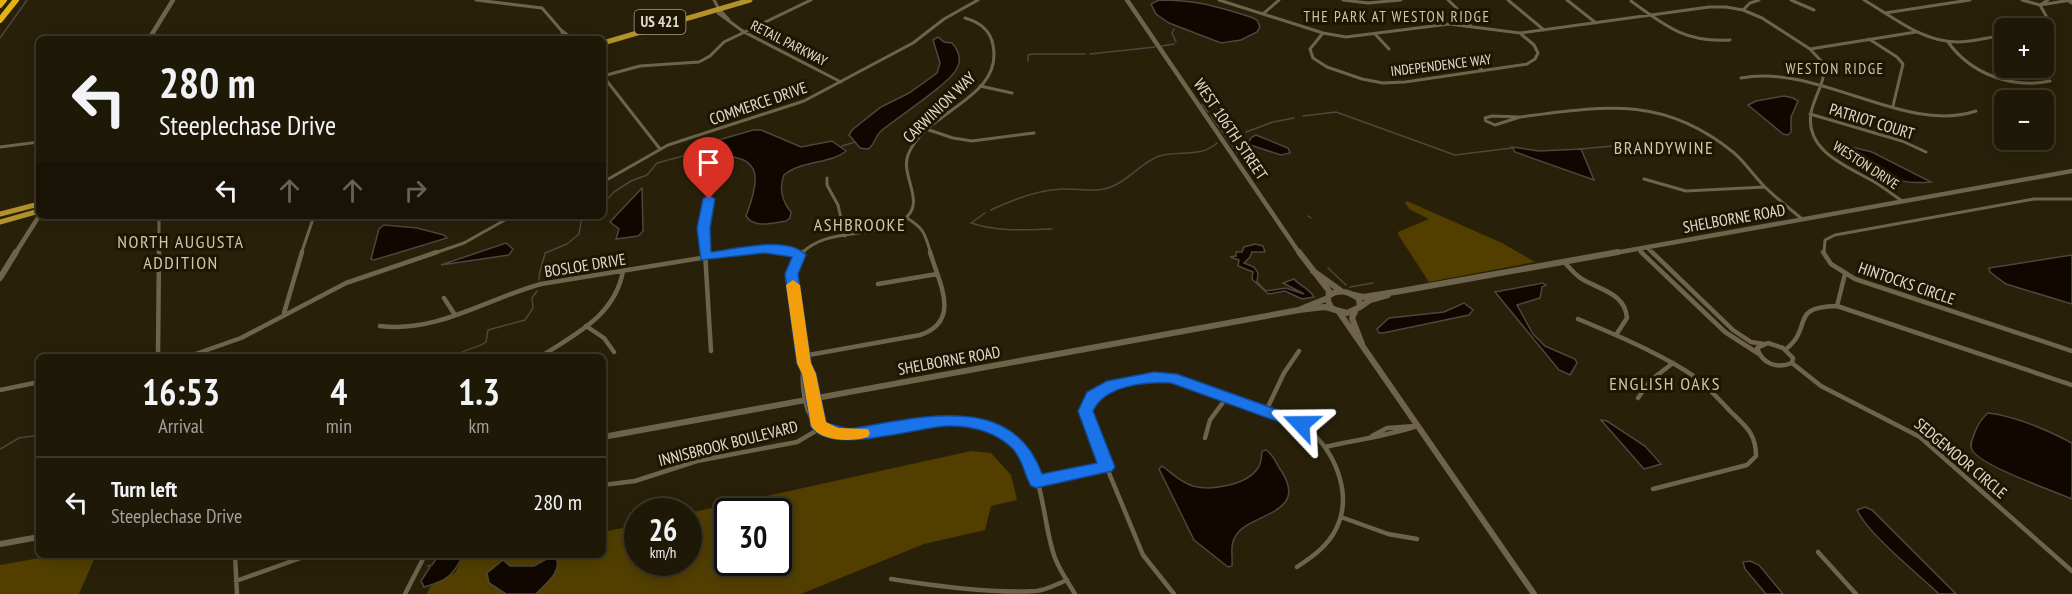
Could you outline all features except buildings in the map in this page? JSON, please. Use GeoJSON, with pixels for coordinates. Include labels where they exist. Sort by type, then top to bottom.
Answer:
{"type":"FeatureCollection","features":[{"type":"Feature","properties":{"kind":"highway"},"geometry":{"type":"LineString","coordinates":[[0,4],[4,0]]}},
{"type":"Feature","properties":{"kind":"highway"},"geometry":{"type":"LineString","coordinates":[[0,20],[16,0]]}},
{"type":"Feature","properties":{"kind":"main road","name":"US 421"},"geometry":{"type":"LineString","coordinates":[[606,40],[737,0]]}},
{"type":"Feature","properties":{"kind":"main road","name":"US 421"},"geometry":{"type":"LineString","coordinates":[[717,5],[750,0]]}},
{"type":"Feature","properties":{"kind":"main road"},"geometry":{"type":"LineString","coordinates":[[0,214],[36,205]]}},
{"type":"Feature","properties":{"kind":"main road"},"geometry":{"type":"LineString","coordinates":[[0,222],[36,212]]}},
{"type":"Feature","properties":{"kind":"street"},"geometry":{"type":"LineString","coordinates":[[151,36],[174,0]]}},
{"type":"Feature","properties":{"kind":"street"},"geometry":{"type":"LineString","coordinates":[[476,0],[542,8],[569,36]]}},
{"type":"Feature","properties":{"kind":"street"},"geometry":{"type":"LineString","coordinates":[[606,75],[640,66],[699,62],[710,56],[724,42],[811,0]]}},
{"type":"Feature","properties":{"kind":"street","name":"COMMERCE DRIVE"},"geometry":{"type":"LineString","coordinates":[[606,180],[660,149],[797,104],[917,40],[942,20],[978,0]]}},
{"type":"Feature","properties":{"kind":"street","name":"WEST 106TH STREET"},"geometry":{"type":"LineString","coordinates":[[1127,0],[1268,209],[1316,278],[1328,289],[1329,296]]}},
{"type":"Feature","properties":{"kind":"street"},"geometry":{"type":"LineString","coordinates":[[1219,0],[1323,33],[1343,37],[1449,24],[1470,25],[1502,33],[1520,33],[1713,7],[1743,10],[1762,18],[1810,48],[1825,67],[1810,114]]}},
{"type":"Feature","properties":{"kind":"street"},"geometry":{"type":"LineString","coordinates":[[1263,14],[1279,0]]}},
{"type":"Feature","properties":{"kind":"street"},"geometry":{"type":"LineString","coordinates":[[1343,0],[1371,3],[1401,0]]}},
{"type":"Feature","properties":{"kind":"street"},"geometry":{"type":"LineString","coordinates":[[1448,0],[1466,17],[1470,25]]}},
{"type":"Feature","properties":{"kind":"street"},"geometry":{"type":"LineString","coordinates":[[1508,0],[1544,30]]}},
{"type":"Feature","properties":{"kind":"street"},"geometry":{"type":"LineString","coordinates":[[1567,0],[1596,23]]}},
{"type":"Feature","properties":{"kind":"street"},"geometry":{"type":"LineString","coordinates":[[1743,10],[1750,3],[1759,0]]}},
{"type":"Feature","properties":{"kind":"street"},"geometry":{"type":"LineString","coordinates":[[1791,0],[1814,10]]}},
{"type":"Feature","properties":{"kind":"street"},"geometry":{"type":"LineString","coordinates":[[1864,0],[1917,32],[1948,41],[1994,36]]}},
{"type":"Feature","properties":{"kind":"street"},"geometry":{"type":"LineString","coordinates":[[1885,13],[1970,0]]}},
{"type":"Feature","properties":{"kind":"street"},"geometry":{"type":"LineString","coordinates":[[2022,0],[2040,4],[2071,0]]}},
{"type":"Feature","properties":{"kind":"street"},"geometry":{"type":"LineString","coordinates":[[2040,4],[2048,0]]}},
{"type":"Feature","properties":{"kind":"street"},"geometry":{"type":"LineString","coordinates":[[1631,2],[1686,38],[1705,42],[1730,40]]}},
{"type":"Feature","properties":{"kind":"street"},"geometry":{"type":"LineString","coordinates":[[2040,4],[2047,18]]}},
{"type":"Feature","properties":{"kind":"street","name":"RETAIL PARKWAY"},"geometry":{"type":"LineString","coordinates":[[717,5],[718,13],[744,32],[841,82]]}},
{"type":"Feature","properties":{"kind":"street","name":"CARWINION WAY"},"geometry":{"type":"LineString","coordinates":[[907,218],[913,210],[914,201],[906,159],[914,144],[980,86],[994,68],[995,48],[985,27],[965,18]]}},
{"type":"Feature","properties":{"kind":"street"},"geometry":{"type":"LineString","coordinates":[[561,30],[563,36]]}},
{"type":"Feature","properties":{"kind":"street"},"geometry":{"type":"LineString","coordinates":[[1810,48],[1917,32]]}},
{"type":"Feature","properties":{"kind":"street","name":"INDEPENDENCE WAY"},"geometry":{"type":"LineString","coordinates":[[1323,33],[1310,47],[1313,58],[1327,67],[1362,80],[1401,83],[1524,65],[1535,59],[1538,54],[1536,47],[1520,33]]}},
{"type":"Feature","properties":{"kind":"street"},"geometry":{"type":"LineString","coordinates":[[1375,34],[1389,49]]}},
{"type":"Feature","properties":{"kind":"street"},"geometry":{"type":"LineString","coordinates":[[1869,39],[1897,57],[1903,64],[1893,106]]}},
{"type":"Feature","properties":{"kind":"street"},"geometry":{"type":"LineString","coordinates":[[1948,41],[1960,56],[2000,79],[2023,84],[2050,81]]}},
{"type":"Feature","properties":{"kind":"street"},"geometry":{"type":"LineString","coordinates":[[1467,55],[1484,71]]}},
{"type":"Feature","properties":{"kind":"street"},"geometry":{"type":"LineString","coordinates":[[1741,78],[1776,75],[1893,106],[1947,117],[1967,116],[1976,111]]}},
{"type":"Feature","properties":{"kind":"street"},"geometry":{"type":"LineString","coordinates":[[606,80],[660,149]]}},
{"type":"Feature","properties":{"kind":"street"},"geometry":{"type":"LineString","coordinates":[[980,86],[1012,93]]}},
{"type":"Feature","properties":{"kind":"street"},"geometry":{"type":"LineString","coordinates":[[1520,117],[1495,125],[1485,120],[1492,116],[1520,117],[1615,106],[1656,111],[1688,123],[1721,143],[1741,159],[1766,187],[1802,219]]}},
{"type":"Feature","properties":{"kind":"street","name":"PATRIOT COURT"},"geometry":{"type":"LineString","coordinates":[[1810,114],[1907,142],[1926,152]]}},
{"type":"Feature","properties":{"kind":"street","name":"WESTON DRIVE"},"geometry":{"type":"LineString","coordinates":[[1810,114],[1810,130],[1819,146],[1833,158],[1902,201]]}},
{"type":"Feature","properties":{"kind":"street"},"geometry":{"type":"LineString","coordinates":[[929,130],[953,138],[972,141],[1034,133]]}},
{"type":"Feature","properties":{"kind":"street"},"geometry":{"type":"LineString","coordinates":[[0,147],[36,142]]}},
{"type":"Feature","properties":{"kind":"street","name":"SHELBORNE ROAD"},"geometry":{"type":"LineString","coordinates":[[1354,295],[1367,296],[1401,291],[2072,171]]}},
{"type":"Feature","properties":{"kind":"street"},"geometry":{"type":"LineString","coordinates":[[827,178],[827,185],[838,205],[844,236]]}},
{"type":"Feature","properties":{"kind":"street"},"geometry":{"type":"LineString","coordinates":[[711,351],[703,228],[713,186],[712,179]]}},
{"type":"Feature","properties":{"kind":"street"},"geometry":{"type":"LineString","coordinates":[[1644,179],[1668,188],[1686,191],[1766,187]]}},
{"type":"Feature","properties":{"kind":"street","name":"HINTOCKS CIRCLE"},"geometry":{"type":"LineString","coordinates":[[2072,199],[2039,198],[1829,237],[1823,244],[1824,254],[1831,264],[1845,274],[2072,351]]}},
{"type":"Feature","properties":{"kind":"street"},"geometry":{"type":"LineString","coordinates":[[803,356],[916,336],[930,331],[942,322],[946,313],[937,274],[924,230],[918,224],[907,218],[883,230],[823,241],[800,255],[792,274],[803,356],[804,363],[809,374],[820,427]]}},
{"type":"Feature","properties":{"kind":"street"},"geometry":{"type":"LineString","coordinates":[[0,278],[37,219]]}},
{"type":"Feature","properties":{"kind":"street"},"geometry":{"type":"LineString","coordinates":[[158,354],[159,219]]}},
{"type":"Feature","properties":{"kind":"street"},"geometry":{"type":"LineString","coordinates":[[284,314],[291,284],[313,219]]}},
{"type":"Feature","properties":{"kind":"street"},"geometry":{"type":"LineString","coordinates":[[196,354],[241,338],[346,283],[464,243],[507,219]]}},
{"type":"Feature","properties":{"kind":"street"},"geometry":{"type":"LineString","coordinates":[[1637,249],[1725,332],[1768,362],[1778,366],[1792,363],[1793,358],[1786,349],[1773,344],[1751,342],[1733,330],[1645,247]]}},
{"type":"Feature","properties":{"kind":"street","name":"BOSLOE DRIVE"},"geometry":{"type":"LineString","coordinates":[[380,326],[414,329],[534,285],[765,248],[785,250],[800,255]]}},
{"type":"Feature","properties":{"kind":"street"},"geometry":{"type":"LineString","coordinates":[[1564,262],[1580,277],[1613,294],[1623,304],[1627,318],[1616,335]]}},
{"type":"Feature","properties":{"kind":"street"},"geometry":{"type":"LineString","coordinates":[[544,354],[586,326],[612,302],[620,286],[623,270]]}},
{"type":"Feature","properties":{"kind":"street","name":"WEST 106TH STREET"},"geometry":{"type":"LineString","coordinates":[[1313,271],[1342,291],[1354,295]]}},
{"type":"Feature","properties":{"kind":"street"},"geometry":{"type":"LineString","coordinates":[[878,284],[937,274]]}},
{"type":"Feature","properties":{"kind":"street"},"geometry":{"type":"LineString","coordinates":[[1838,306],[1845,274]]}},
{"type":"Feature","properties":{"kind":"street","name":"SHELBORNE ROAD"},"geometry":{"type":"LineString","coordinates":[[1299,310],[1321,303],[1329,296],[1342,291]]}},
{"type":"Feature","properties":{"kind":"street","name":"SHELBORNE ROAD"},"geometry":{"type":"LineString","coordinates":[[1360,307],[1370,300],[1401,291]]}},
{"type":"Feature","properties":{"kind":"street"},"geometry":{"type":"LineString","coordinates":[[1354,295],[1360,300],[1360,307],[1352,318],[1364,348]]}},
{"type":"Feature","properties":{"kind":"street"},"geometry":{"type":"LineString","coordinates":[[1329,296],[1328,303],[1348,322],[1534,594]]}},
{"type":"Feature","properties":{"kind":"street"},"geometry":{"type":"LineString","coordinates":[[444,298],[454,315]]}},
{"type":"Feature","properties":{"kind":"street"},"geometry":{"type":"LineString","coordinates":[[1786,349],[1794,344],[1802,317],[1806,312],[1817,307],[1838,306],[2072,385]]}},
{"type":"Feature","properties":{"kind":"street","name":"SHELBORNE ROAD"},"geometry":{"type":"LineString","coordinates":[[606,436],[1299,310],[1324,308],[1355,312]]}},
{"type":"Feature","properties":{"kind":"street"},"geometry":{"type":"LineString","coordinates":[[1578,319],[1673,363],[1709,389],[1749,430],[1756,441],[1758,452],[1754,460],[1747,465],[1653,489]]}},
{"type":"Feature","properties":{"kind":"street"},"geometry":{"type":"LineString","coordinates":[[586,326],[604,338],[614,352]]}},
{"type":"Feature","properties":{"kind":"street"},"geometry":{"type":"LineString","coordinates":[[1759,354],[1759,346],[1764,344]]}},
{"type":"Feature","properties":{"kind":"street"},"geometry":{"type":"LineString","coordinates":[[1266,411],[1284,373],[1299,351]]}},
{"type":"Feature","properties":{"kind":"street"},"geometry":{"type":"LineString","coordinates":[[804,363],[802,375],[804,399],[810,419],[820,427],[837,434],[849,435],[948,420],[976,422],[999,431],[1018,444],[1028,458],[1036,482],[1055,556],[1075,594]]}},
{"type":"Feature","properties":{"kind":"street"},"geometry":{"type":"LineString","coordinates":[[1638,398],[1651,380],[1673,363]]}},
{"type":"Feature","properties":{"kind":"street","name":"SEDGEMOOR CIRCLE"},"geometry":{"type":"LineString","coordinates":[[1792,363],[1817,385],[1894,421],[1920,437],[2072,571]]}},
{"type":"Feature","properties":{"kind":"street"},"geometry":{"type":"LineString","coordinates":[[1174,594],[1143,556],[1085,415],[1088,403],[1099,391],[1112,385],[1164,377],[1227,397],[1302,425],[1324,447],[1339,476],[1342,494],[1341,517],[1335,531],[1324,546],[1297,567]]}},
{"type":"Feature","properties":{"kind":"street"},"geometry":{"type":"LineString","coordinates":[[0,390],[36,383]]}},
{"type":"Feature","properties":{"kind":"street"},"geometry":{"type":"LineString","coordinates":[[1205,438],[1210,420],[1227,397]]}},
{"type":"Feature","properties":{"kind":"street"},"geometry":{"type":"LineString","coordinates":[[1324,447],[1371,436],[1389,435],[1417,426]]}},
{"type":"Feature","properties":{"kind":"street","name":"INNISBROOK BOULEVARD"},"geometry":{"type":"LineString","coordinates":[[606,485],[635,481],[690,463],[796,442],[820,427]]}},
{"type":"Feature","properties":{"kind":"street"},"geometry":{"type":"LineString","coordinates":[[1036,482],[1107,467]]}},
{"type":"Feature","properties":{"kind":"street"},"geometry":{"type":"LineString","coordinates":[[1341,517],[1388,534],[1417,539]]}},
{"type":"Feature","properties":{"kind":"street"},"geometry":{"type":"LineString","coordinates":[[0,544],[36,538]]}},
{"type":"Feature","properties":{"kind":"street"},"geometry":{"type":"LineString","coordinates":[[1818,552],[1856,594]]}},
{"type":"Feature","properties":{"kind":"street"},"geometry":{"type":"LineString","coordinates":[[235,558],[237,594]]}},
{"type":"Feature","properties":{"kind":"street"},"geometry":{"type":"LineString","coordinates":[[236,580],[300,558]]}},
{"type":"Feature","properties":{"kind":"street"},"geometry":{"type":"LineString","coordinates":[[405,594],[423,558]]}},
{"type":"Feature","properties":{"kind":"street"},"geometry":{"type":"LineString","coordinates":[[891,579],[1021,592],[1038,591],[1067,580]]}},
{"type":"Feature","properties":{"kind":"shaded area"},"geometry":{"type":"Polygon","coordinates":[[[1159,0],[1195,2],[1216,7],[1251,17],[1257,20],[1260,27],[1257,32],[1241,40],[1221,43],[1169,23],[1156,14],[1151,4],[1159,0]]]}},
{"type":"Feature","properties":{"kind":"shaded area"},"geometry":{"type":"Polygon","coordinates":[[[938,37],[944,42],[952,43],[958,52],[957,68],[934,92],[881,131],[868,149],[860,148],[849,135],[852,130],[881,107],[909,93],[937,73],[940,63],[933,40],[938,37]]]}},
{"type":"Feature","properties":{"kind":"shaded area"},"geometry":{"type":"Polygon","coordinates":[[[1784,96],[1798,101],[1791,117],[1791,132],[1788,135],[1783,134],[1748,105],[1756,101],[1784,96]]]}},
{"type":"Feature","properties":{"kind":"shaded area"},"geometry":{"type":"Polygon","coordinates":[[[753,130],[761,130],[801,147],[832,141],[846,151],[833,158],[791,170],[784,175],[782,194],[791,212],[790,218],[786,221],[759,224],[749,220],[746,216],[755,182],[751,166],[744,160],[718,156],[686,159],[683,156],[688,149],[753,130]]]}},
{"type":"Feature","properties":{"kind":"shaded area"},"geometry":{"type":"Polygon","coordinates":[[[1256,135],[1288,148],[1290,153],[1281,155],[1247,144],[1256,135]]]}},
{"type":"Feature","properties":{"kind":"shaded area"},"geometry":{"type":"Polygon","coordinates":[[[1843,145],[1872,152],[1931,182],[1906,182],[1885,175],[1845,151],[1843,145]]]}},
{"type":"Feature","properties":{"kind":"shaded area"},"geometry":{"type":"Polygon","coordinates":[[[1512,147],[1539,151],[1581,149],[1594,180],[1515,152],[1512,147]]]}},
{"type":"Feature","properties":{"kind":"shaded area"},"geometry":{"type":"Polygon","coordinates":[[[642,188],[643,231],[638,236],[616,239],[619,229],[610,222],[642,188]]]}},
{"type":"Feature","properties":{"kind":"shaded area"},"geometry":{"type":"Polygon","coordinates":[[[1407,201],[1502,243],[1535,262],[1429,282],[1399,236],[1398,232],[1429,219],[1409,209],[1405,203],[1407,201]]]}},
{"type":"Feature","properties":{"kind":"shaded area"},"geometry":{"type":"Polygon","coordinates":[[[384,225],[417,228],[444,235],[447,238],[371,259],[379,229],[384,225]]]}},
{"type":"Feature","properties":{"kind":"shaded area"},"geometry":{"type":"Polygon","coordinates":[[[506,243],[513,249],[509,255],[441,265],[506,243]]]}},
{"type":"Feature","properties":{"kind":"shaded area"},"geometry":{"type":"Polygon","coordinates":[[[1255,244],[1263,246],[1265,252],[1252,252],[1244,263],[1254,267],[1258,273],[1257,282],[1266,291],[1286,288],[1304,294],[1283,283],[1294,279],[1314,297],[1302,299],[1285,291],[1268,294],[1252,279],[1253,272],[1238,266],[1239,260],[1230,257],[1236,256],[1236,252],[1242,252],[1244,247],[1255,244]]]}},
{"type":"Feature","properties":{"kind":"shaded area"},"geometry":{"type":"Polygon","coordinates":[[[2072,255],[2072,304],[2006,284],[1990,272],[1989,268],[2072,255]]]}},
{"type":"Feature","properties":{"kind":"shaded area"},"geometry":{"type":"Polygon","coordinates":[[[1543,283],[1546,285],[1542,287],[1540,298],[1517,305],[1533,334],[1545,346],[1575,359],[1577,363],[1570,375],[1559,370],[1495,292],[1543,283]]]}},
{"type":"Feature","properties":{"kind":"shaded area"},"geometry":{"type":"Polygon","coordinates":[[[1464,303],[1473,310],[1469,315],[1383,333],[1379,333],[1377,329],[1389,318],[1444,312],[1464,303]]]}},
{"type":"Feature","properties":{"kind":"shaded area"},"geometry":{"type":"Polygon","coordinates":[[[1988,413],[2031,424],[2072,443],[2072,499],[2002,470],[1988,463],[1972,450],[1971,443],[1975,432],[1988,413]]]}},
{"type":"Feature","properties":{"kind":"shaded area"},"geometry":{"type":"Polygon","coordinates":[[[1601,420],[1607,421],[1645,446],[1661,464],[1644,469],[1601,420]]]}},
{"type":"Feature","properties":{"kind":"shaded area"},"geometry":{"type":"Polygon","coordinates":[[[1266,450],[1282,472],[1288,486],[1288,496],[1283,505],[1275,511],[1244,527],[1237,534],[1232,545],[1232,566],[1228,567],[1194,540],[1159,469],[1162,466],[1180,480],[1193,486],[1219,487],[1246,479],[1253,474],[1260,464],[1262,451],[1266,450]]]}},
{"type":"Feature","properties":{"kind":"shaded area"},"geometry":{"type":"Polygon","coordinates":[[[971,451],[991,453],[1011,475],[1017,500],[991,506],[985,530],[924,544],[801,594],[427,594],[430,587],[455,573],[462,558],[606,558],[606,531],[624,528],[624,576],[702,576],[702,510],[714,508],[714,576],[792,576],[792,498],[757,498],[971,451]]]}},
{"type":"Feature","properties":{"kind":"shaded area"},"geometry":{"type":"Polygon","coordinates":[[[1865,507],[1872,510],[1956,594],[1939,594],[1894,554],[1871,530],[1857,510],[1865,507]]]}},
{"type":"Feature","properties":{"kind":"shaded area"},"geometry":{"type":"Polygon","coordinates":[[[39,558],[95,558],[79,594],[0,594],[0,565],[39,558]]]}},
{"type":"Feature","properties":{"kind":"shaded area"},"geometry":{"type":"Polygon","coordinates":[[[437,558],[461,558],[448,577],[424,587],[421,581],[430,567],[428,566],[432,565],[437,558]]]}},
{"type":"Feature","properties":{"kind":"shaded area"},"geometry":{"type":"Polygon","coordinates":[[[548,558],[556,558],[558,562],[555,573],[536,594],[506,594],[489,583],[487,573],[503,560],[510,566],[534,566],[548,558]]]}},
{"type":"Feature","properties":{"kind":"shaded area"},"geometry":{"type":"Polygon","coordinates":[[[1750,561],[1759,565],[1783,594],[1766,594],[1745,569],[1743,562],[1750,561]]]}},
{"type":"Feature","properties":{"kind":"waterway"},"geometry":{"type":"LineString","coordinates":[[0,38],[27,0]]}},
{"type":"Feature","properties":{"kind":"waterway"},"geometry":{"type":"LineString","coordinates":[[1174,29],[1172,33],[1176,42]]}},
{"type":"Feature","properties":{"kind":"waterway"},"geometry":{"type":"LineString","coordinates":[[1162,46],[1174,44]]}},
{"type":"Feature","properties":{"kind":"waterway"},"geometry":{"type":"LineString","coordinates":[[1090,54],[1155,47]]}},
{"type":"Feature","properties":{"kind":"waterway"},"geometry":{"type":"LineString","coordinates":[[1028,61],[1028,55],[1032,54],[1085,54]]}},
{"type":"Feature","properties":{"kind":"waterway"},"geometry":{"type":"LineString","coordinates":[[1202,104],[1208,112]]}},
{"type":"Feature","properties":{"kind":"waterway"},"geometry":{"type":"LineString","coordinates":[[1303,116],[1336,112],[1455,155],[1512,148]]}},
{"type":"Feature","properties":{"kind":"waterway"},"geometry":{"type":"LineString","coordinates":[[1211,116],[1255,177]]}},
{"type":"Feature","properties":{"kind":"waterway"},"geometry":{"type":"LineString","coordinates":[[1246,132],[1273,122],[1294,118]]}},
{"type":"Feature","properties":{"kind":"waterway"},"geometry":{"type":"LineString","coordinates":[[842,146],[855,142]]}},
{"type":"Feature","properties":{"kind":"waterway"},"geometry":{"type":"LineString","coordinates":[[991,210],[1044,191],[1108,188],[1159,156],[1204,151],[1217,143]]}},
{"type":"Feature","properties":{"kind":"waterway"},"geometry":{"type":"LineString","coordinates":[[1581,149],[1623,145]]}},
{"type":"Feature","properties":{"kind":"waterway"},"geometry":{"type":"LineString","coordinates":[[606,201],[614,192],[631,181],[647,175],[657,163],[683,156]]}},
{"type":"Feature","properties":{"kind":"waterway"},"geometry":{"type":"LineString","coordinates":[[985,213],[971,223],[1001,229],[1052,229]]}},
{"type":"Feature","properties":{"kind":"waterway"},"geometry":{"type":"LineString","coordinates":[[539,280],[545,253],[567,244],[579,234],[584,219]]}},
{"type":"Feature","properties":{"kind":"waterway"},"geometry":{"type":"LineString","coordinates":[[1328,268],[1346,285]]}},
{"type":"Feature","properties":{"kind":"waterway"},"geometry":{"type":"LineString","coordinates":[[1350,287],[1373,283]]}},
{"type":"Feature","properties":{"kind":"waterway"},"geometry":{"type":"LineString","coordinates":[[460,354],[486,342],[488,330],[525,320],[533,308],[532,298],[537,291]]}},
{"type":"Feature","properties":{"kind":"waterway"},"geometry":{"type":"LineString","coordinates":[[0,449],[19,438],[36,435]]}},
{"type":"Feature","properties":{"kind":"slow traffic"},"geometry":{"type":"LineString","coordinates":[[793,285],[804,363],[809,374],[819,426],[837,434],[863,433]]}},
{"type":"Feature","properties":{"kind":"district","name":"THE PARK AT WESTON RIDGE"},"geometry":{"type":"Point","coordinates":[1397,17]}},
{"type":"Feature","properties":{"kind":"district","name":"WESTON RIDGE"},"geometry":{"type":"Point","coordinates":[1835,69]}},
{"type":"Feature","properties":{"kind":"district","name":"BRANDYWINE"},"geometry":{"type":"Point","coordinates":[1664,148]}},
{"type":"Feature","properties":{"kind":"district","name":"ASHBROOKE"},"geometry":{"type":"Point","coordinates":[860,225]}},
{"type":"Feature","properties":{"kind":"district","name":"NORTH AUGUSTA ADDITION"},"geometry":{"type":"Point","coordinates":[181,252]}},
{"type":"Feature","properties":{"kind":"district","name":"ENGLISH OAKS"},"geometry":{"type":"Point","coordinates":[1665,384]}},
{"type":"Feature","properties":{"kind":"route"},"geometry":{"type":"LineString","coordinates":[[709,199],[703,228],[705,257],[765,248],[785,250],[800,255],[792,274],[804,363],[809,374],[821,428],[837,434],[849,435],[948,420],[976,422],[999,431],[1018,444],[1028,458],[1036,482],[1107,467],[1085,411],[1092,396],[1112,385],[1154,377],[1172,378],[1301,424]]}}]}
